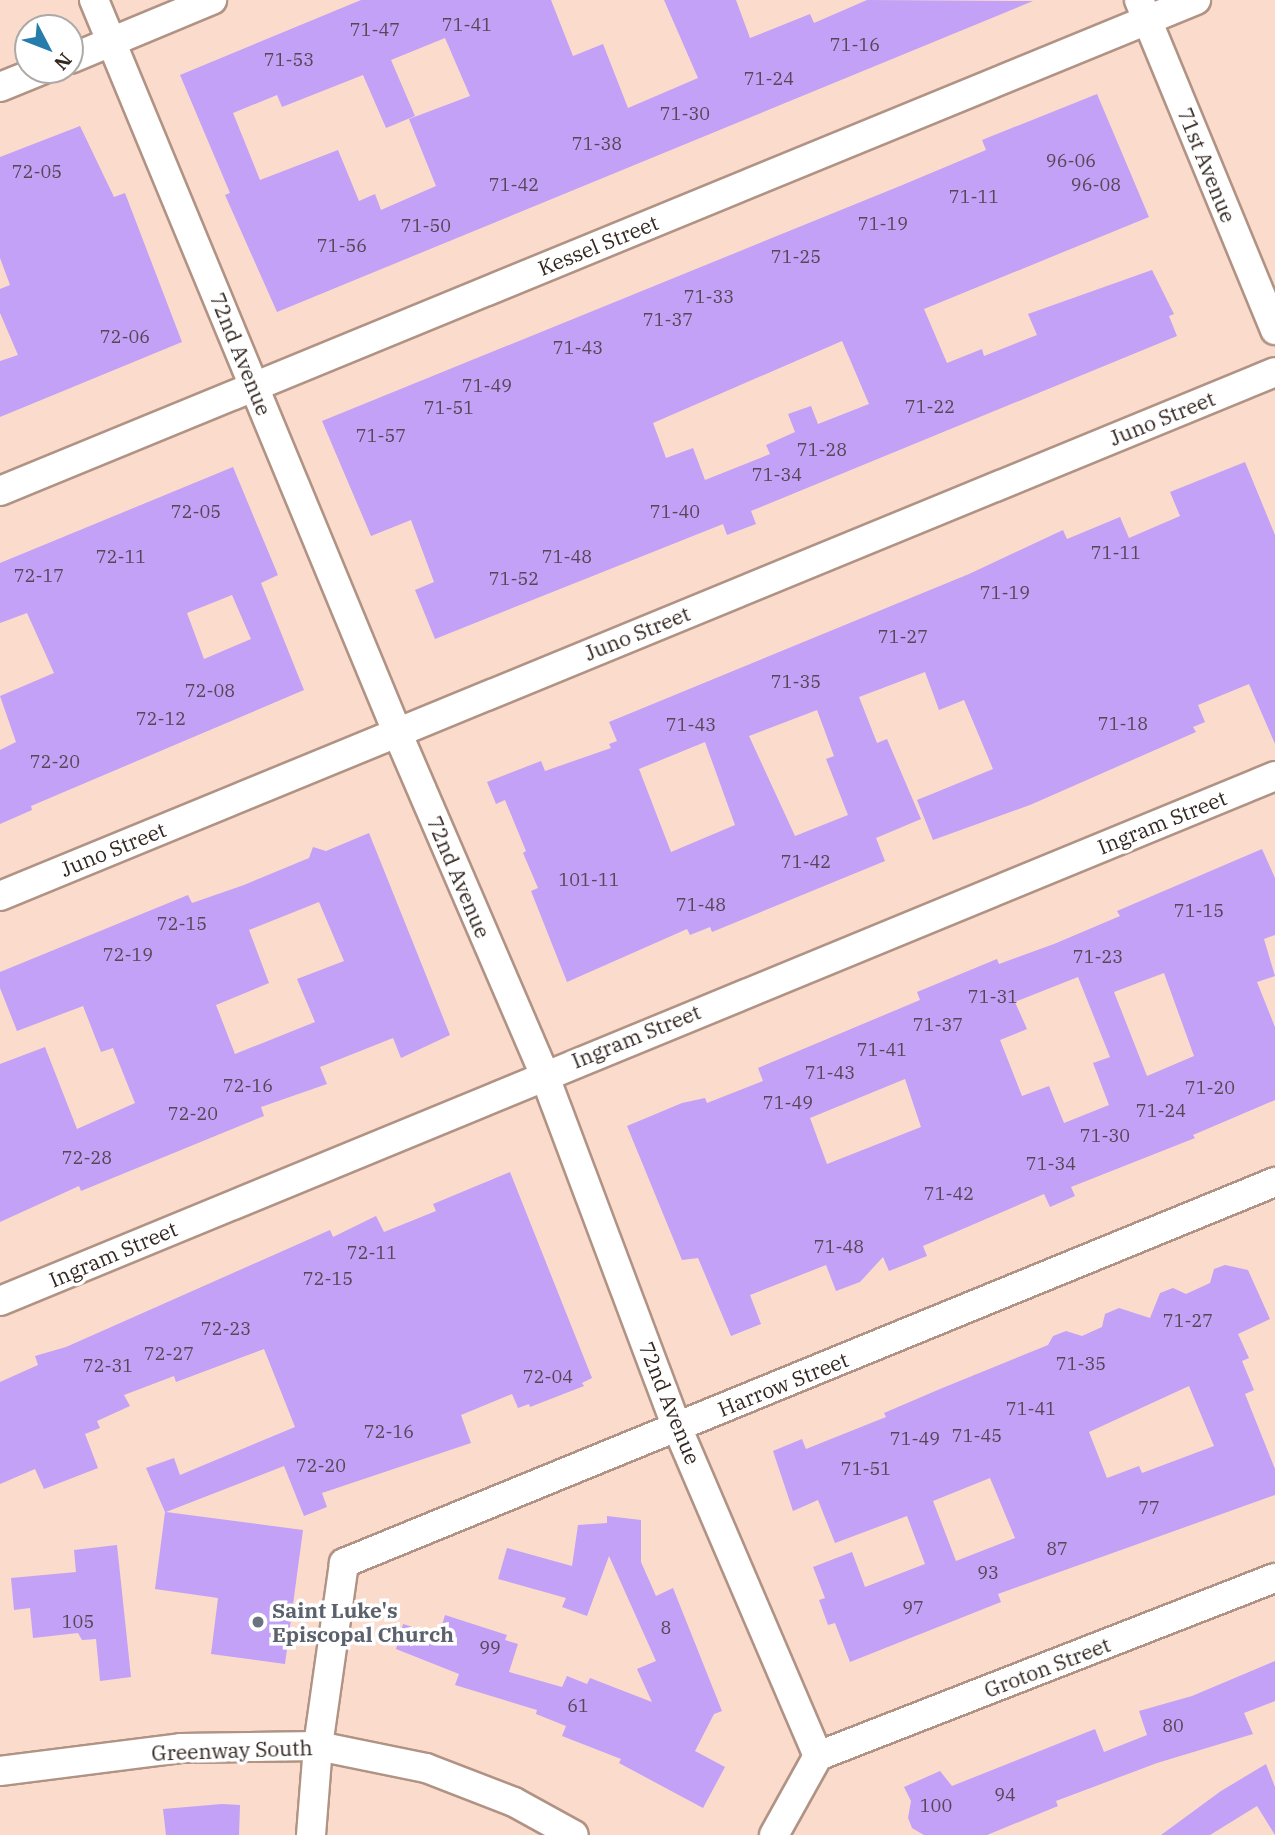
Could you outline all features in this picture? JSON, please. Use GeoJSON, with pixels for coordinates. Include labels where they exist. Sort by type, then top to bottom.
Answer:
{"type":"FeatureCollection","features":[{"type":"Feature","properties":{"kind":"street","name":"72nd Avenue"},"geometry":{"type":"LineString","coordinates":[[94,0],[397,732],[544,1074],[677,1427],[818,1756]]}},
{"type":"Feature","properties":{"kind":"street"},"geometry":{"type":"LineString","coordinates":[[84,53],[212,0]]}},
{"type":"Feature","properties":{"kind":"street","name":"Kessel Street"},"geometry":{"type":"LineString","coordinates":[[0,491],[255,386],[1143,10],[1196,0]]}},
{"type":"Feature","properties":{"kind":"street","name":"71st Avenue"},"geometry":{"type":"LineString","coordinates":[[1143,10],[1275,330]]}},
{"type":"Feature","properties":{"kind":"street","name":"Juno Street"},"geometry":{"type":"LineString","coordinates":[[0,896],[1275,372]]}},
{"type":"Feature","properties":{"kind":"street","name":"Ingram Street"},"geometry":{"type":"LineString","coordinates":[[0,1301],[544,1074],[1275,776]]}},
{"type":"Feature","properties":{"kind":"street","name":"Harrow Street"},"geometry":{"type":"LineString","coordinates":[[318,1746],[344,1563],[1275,1182]]}},
{"type":"Feature","properties":{"kind":"street","name":"Groton Street"},"geometry":{"type":"LineString","coordinates":[[818,1756],[1275,1578]]}},
{"type":"Feature","properties":{"kind":"street"},"geometry":{"type":"LineString","coordinates":[[311,1835],[318,1746]]}},
{"type":"Feature","properties":{"kind":"street","name":"Greenway South"},"geometry":{"type":"LineString","coordinates":[[0,1771],[181,1748],[318,1746],[426,1768],[514,1802],[574,1835]]}},
{"type":"Feature","properties":{"kind":"street"},"geometry":{"type":"LineString","coordinates":[[774,1835],[818,1756]]}},
{"type":"Feature","properties":{"kind":"building"},"geometry":{"type":"Polygon","coordinates":[[[361,0],[551,0],[573,56],[603,44],[628,108],[698,78],[664,0],[736,0],[750,38],[810,14],[814,23],[867,0],[1033,1],[277,312],[225,195],[230,193],[180,75],[361,0]],[[445,38],[391,60],[415,116],[386,128],[363,75],[282,107],[277,95],[233,113],[260,180],[338,150],[359,201],[375,194],[381,210],[436,186],[409,119],[470,96],[445,38]]]}},
{"type":"Feature","properties":{"kind":"building"},"geometry":{"type":"Polygon","coordinates":[[[1097,94],[1149,217],[924,309],[947,363],[982,349],[984,356],[1037,335],[1028,314],[1152,270],[1174,314],[1169,316],[1177,336],[751,511],[756,524],[727,535],[723,524],[435,639],[415,590],[434,582],[411,520],[371,536],[322,421],[986,150],[982,140],[1097,94]],[[842,341],[653,423],[666,458],[693,448],[705,480],[770,454],[766,445],[795,432],[788,414],[811,406],[818,424],[869,404],[842,341]]]}},
{"type":"Feature","properties":{"kind":"building"},"geometry":{"type":"Polygon","coordinates":[[[80,126],[114,197],[125,193],[182,342],[0,417],[0,361],[18,355],[0,313],[0,289],[10,285],[0,258],[0,157],[80,126]]]}},
{"type":"Feature","properties":{"kind":"building"},"geometry":{"type":"Polygon","coordinates":[[[1245,462],[1275,535],[1275,744],[1249,684],[1198,705],[1205,722],[1193,727],[1196,732],[1030,805],[933,840],[917,800],[993,769],[964,700],[939,710],[925,672],[859,697],[877,743],[887,739],[921,819],[876,838],[885,861],[712,932],[710,927],[690,935],[687,929],[567,982],[531,891],[538,888],[523,853],[526,851],[505,800],[496,804],[487,782],[541,761],[545,771],[611,748],[609,744],[617,741],[609,722],[969,574],[1063,530],[1067,539],[1120,517],[1129,538],[1180,516],[1170,492],[1245,462]],[[817,710],[749,736],[795,836],[848,815],[826,759],[834,756],[817,710]],[[705,742],[639,769],[671,852],[735,825],[705,742]]]}},
{"type":"Feature","properties":{"kind":"building"},"geometry":{"type":"Polygon","coordinates":[[[233,467],[278,575],[261,583],[304,690],[31,806],[32,810],[0,824],[0,750],[16,742],[0,696],[54,673],[27,613],[0,623],[0,563],[233,467]],[[232,595],[187,613],[204,659],[251,639],[232,595]]]}},
{"type":"Feature","properties":{"kind":"building"},"geometry":{"type":"Polygon","coordinates":[[[369,833],[450,1035],[401,1058],[393,1038],[320,1067],[327,1084],[261,1107],[264,1116],[81,1191],[79,1186],[0,1222],[0,1064],[45,1047],[77,1129],[135,1103],[113,1048],[101,1052],[83,1006],[17,1031],[0,988],[0,972],[188,895],[192,903],[244,885],[309,858],[313,847],[326,851],[369,833]],[[319,902],[249,930],[269,983],[216,1005],[235,1054],[315,1022],[297,979],[344,961],[319,902]]]}},
{"type":"Feature","properties":{"kind":"building"},"geometry":{"type":"Polygon","coordinates":[[[1262,849],[1275,878],[1275,935],[1264,939],[1275,976],[1257,982],[1275,1027],[1275,1100],[1193,1135],[1195,1138],[1071,1187],[1075,1196],[1050,1207],[1044,1194],[923,1246],[927,1256],[889,1271],[883,1257],[860,1282],[836,1291],[826,1265],[750,1295],[761,1324],[731,1336],[698,1258],[682,1260],[627,1126],[682,1103],[705,1098],[707,1103],[763,1081],[758,1068],[920,1000],[917,992],[997,959],[999,964],[1054,944],[1120,916],[1117,911],[1262,849]],[[1164,973],[1114,992],[1147,1076],[1194,1056],[1164,973]],[[1078,977],[1015,1002],[1027,1029],[1000,1040],[1022,1096],[1049,1086],[1064,1123],[1109,1105],[1093,1063],[1110,1057],[1078,977]],[[905,1079],[810,1118],[827,1164],[921,1127],[905,1079]]]}},
{"type":"Feature","properties":{"kind":"building"},"geometry":{"type":"Polygon","coordinates":[[[510,1172],[592,1378],[582,1383],[584,1386],[530,1407],[529,1404],[518,1408],[512,1394],[461,1415],[471,1443],[322,1493],[327,1507],[304,1516],[284,1466],[166,1512],[303,1530],[285,1664],[211,1654],[218,1598],[155,1589],[165,1512],[146,1468],[174,1458],[180,1475],[295,1427],[264,1349],[176,1382],[174,1376],[124,1395],[130,1406],[97,1421],[100,1428],[85,1434],[98,1468],[44,1489],[35,1469],[0,1484],[0,1382],[38,1365],[35,1356],[66,1347],[330,1230],[333,1237],[376,1216],[384,1232],[436,1211],[433,1204],[510,1172]]]}},
{"type":"Feature","properties":{"kind":"building"},"geometry":{"type":"Polygon","coordinates":[[[1225,1265],[1248,1270],[1270,1319],[1238,1334],[1249,1358],[1242,1361],[1254,1390],[1245,1394],[1275,1469],[1275,1495],[998,1594],[1001,1602],[850,1662],[835,1623],[828,1625],[819,1600],[825,1598],[813,1567],[852,1552],[865,1587],[925,1564],[907,1516],[835,1543],[818,1500],[793,1511],[773,1451],[802,1439],[806,1449],[886,1417],[884,1413],[1048,1345],[1053,1336],[1066,1331],[1082,1336],[1102,1327],[1105,1314],[1119,1308],[1150,1318],[1160,1293],[1173,1288],[1186,1294],[1210,1283],[1214,1269],[1225,1265]],[[1189,1386],[1089,1432],[1107,1478],[1139,1466],[1142,1473],[1214,1446],[1189,1386]],[[990,1478],[933,1501],[956,1561],[1015,1538],[990,1478]]]}},
{"type":"Feature","properties":{"kind":"building"},"geometry":{"type":"Polygon","coordinates":[[[607,1516],[641,1520],[641,1562],[656,1596],[673,1588],[722,1711],[714,1714],[695,1751],[725,1767],[703,1808],[619,1763],[621,1759],[562,1736],[566,1726],[536,1714],[537,1710],[455,1685],[459,1674],[396,1649],[403,1624],[439,1635],[445,1615],[507,1635],[505,1640],[518,1644],[509,1672],[562,1687],[567,1676],[587,1684],[590,1678],[652,1702],[637,1669],[656,1661],[609,1556],[587,1616],[562,1607],[566,1598],[498,1579],[507,1548],[572,1566],[578,1525],[607,1523],[607,1516]]]}},
{"type":"Feature","properties":{"kind":"building"},"geometry":{"type":"Polygon","coordinates":[[[117,1545],[131,1677],[100,1681],[96,1639],[82,1640],[78,1633],[33,1638],[30,1608],[14,1610],[11,1578],[76,1572],[74,1550],[117,1545]]]}},
{"type":"Feature","properties":{"kind":"building"},"geometry":{"type":"Polygon","coordinates":[[[1275,1661],[1275,1701],[1244,1713],[1253,1734],[1157,1763],[1056,1801],[1058,1806],[987,1835],[924,1835],[912,1828],[908,1818],[911,1801],[904,1787],[940,1771],[952,1786],[1095,1729],[1104,1752],[1147,1735],[1139,1711],[1192,1696],[1275,1661]]]}},
{"type":"Feature","properties":{"kind":"building"},"geometry":{"type":"Polygon","coordinates":[[[1266,1764],[1275,1787],[1275,1835],[1257,1806],[1210,1835],[1161,1835],[1221,1791],[1266,1764]]]}},
{"type":"Feature","properties":{"kind":"building"},"geometry":{"type":"Polygon","coordinates":[[[240,1805],[239,1835],[166,1835],[163,1809],[240,1805]]]}},
{"type":"Feature","properties":{"kind":"place","name":"Saint Luke's Episcopal Church"},"geometry":{"type":"Point","coordinates":[258,1622]}}]}
